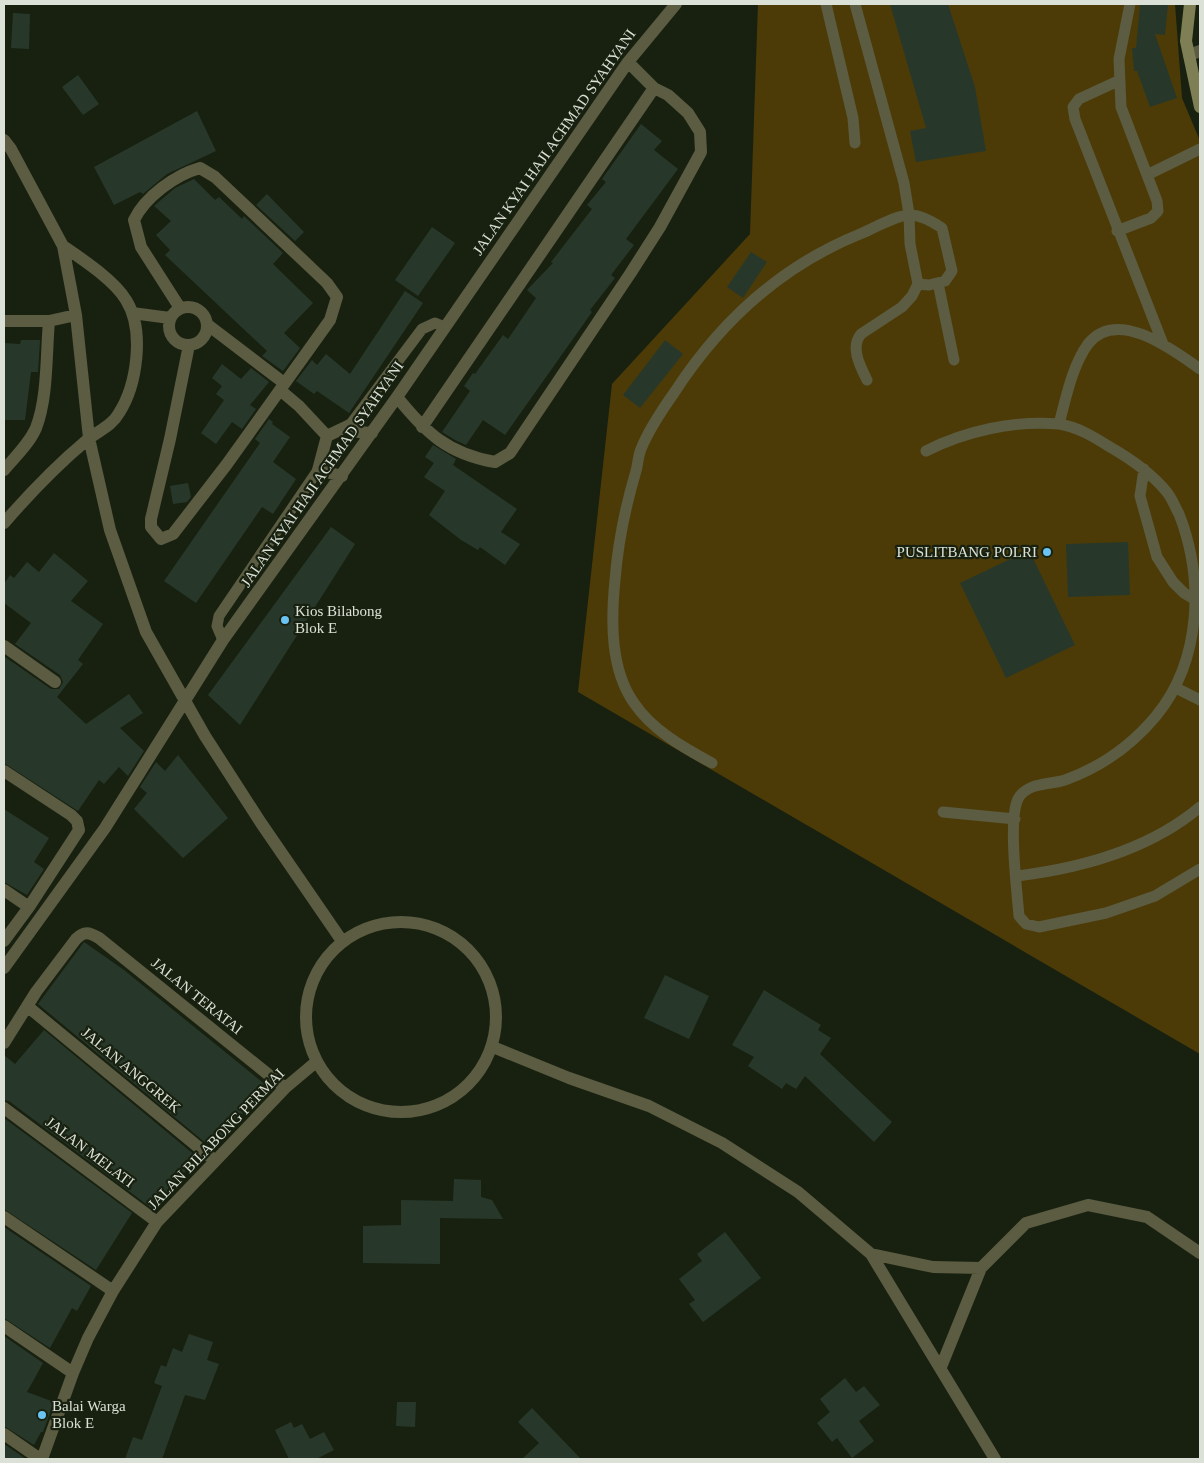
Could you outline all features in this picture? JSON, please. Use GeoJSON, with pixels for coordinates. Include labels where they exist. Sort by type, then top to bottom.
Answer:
{"type":"FeatureCollection","features":[{"type":"Feature","properties":{"kind":"main road"},"geometry":{"type":"LineString","coordinates":[[1190,4],[1186,41],[1194,53],[1200,108]]}},
{"type":"Feature","properties":{"kind":"street","name":"JALAN KYAI HAJI ACHMAD SYAHYANI"},"geometry":{"type":"LineString","coordinates":[[4,968],[105,828],[142,772],[185,699],[223,640],[398,397],[628,62],[676,4]]}},
{"type":"Feature","properties":{"kind":"street"},"geometry":{"type":"LineString","coordinates":[[398,397],[422,427],[446,445],[478,460],[495,462],[510,453],[521,437],[645,250],[701,152],[700,132],[688,113],[668,95],[654,88],[628,62]]}},
{"type":"Feature","properties":{"kind":"street"},"geometry":{"type":"LineString","coordinates":[[422,427],[654,88]]}},
{"type":"Feature","properties":{"kind":"street"},"geometry":{"type":"LineString","coordinates":[[4,140],[11,149],[63,246],[76,316],[89,438],[110,530],[146,632],[205,736],[261,823],[342,941]]}},
{"type":"Feature","properties":{"kind":"street"},"geometry":{"type":"LineString","coordinates":[[180,308],[142,248],[134,220],[139,210],[150,198],[189,171],[200,168],[215,177],[327,283],[337,297],[330,320],[282,387],[173,534],[161,539],[151,527],[151,519],[189,345]]}},
{"type":"Feature","properties":{"kind":"street"},"geometry":{"type":"LineString","coordinates":[[4,523],[35,487],[89,438],[113,422],[120,413],[136,370],[136,335],[132,313],[126,299],[90,264],[63,246]]}},
{"type":"Feature","properties":{"kind":"street"},"geometry":{"type":"LineString","coordinates":[[208,325],[202,339],[189,345],[175,340],[168,327],[170,318],[180,308],[195,307],[206,318],[208,325],[282,387],[327,436]]}},
{"type":"Feature","properties":{"kind":"street"},"geometry":{"type":"LineString","coordinates":[[132,313],[170,318]]}},
{"type":"Feature","properties":{"kind":"street"},"geometry":{"type":"LineString","coordinates":[[4,321],[50,321],[76,316]]}},
{"type":"Feature","properties":{"kind":"street"},"geometry":{"type":"LineString","coordinates":[[4,470],[28,442],[36,428],[42,407],[50,321]]}},
{"type":"Feature","properties":{"kind":"street"},"geometry":{"type":"LineString","coordinates":[[342,476],[318,470],[327,436],[350,425],[358,432],[372,433]]}},
{"type":"Feature","properties":{"kind":"street"},"geometry":{"type":"LineString","coordinates":[[4,646],[55,682]]}},
{"type":"Feature","properties":{"kind":"street"},"geometry":{"type":"LineString","coordinates":[[4,771],[71,815],[77,821],[79,830],[29,907],[4,941]]}},
{"type":"Feature","properties":{"kind":"street"},"geometry":{"type":"LineString","coordinates":[[4,890],[29,907]]}},
{"type":"Feature","properties":{"kind":"street"},"geometry":{"type":"LineString","coordinates":[[408,922],[441,930],[470,950],[489,979],[498,1012],[493,1047],[476,1079],[446,1103],[410,1113],[373,1109],[340,1091],[316,1062],[306,1030],[308,996],[320,966],[342,941],[373,925],[408,922]]}},
{"type":"Feature","properties":{"kind":"street","name":"JALAN TERATAI"},"geometry":{"type":"LineString","coordinates":[[27,1006],[76,939],[81,934],[88,932],[99,938],[285,1088]]}},
{"type":"Feature","properties":{"kind":"street"},"geometry":{"type":"LineString","coordinates":[[4,1043],[27,1006]]}},
{"type":"Feature","properties":{"kind":"street","name":"JALAN ANGGREK"},"geometry":{"type":"LineString","coordinates":[[27,1006],[214,1160]]}},
{"type":"Feature","properties":{"kind":"street"},"geometry":{"type":"LineString","coordinates":[[493,1047],[569,1078],[649,1106],[722,1143],[798,1192],[871,1254],[995,1459]]}},
{"type":"Feature","properties":{"kind":"street","name":"JALAN BILABONG PERMAI"},"geometry":{"type":"LineString","coordinates":[[41,1459],[73,1373],[113,1291],[157,1222],[214,1160],[285,1088],[316,1062]]}},
{"type":"Feature","properties":{"kind":"street","name":"JALAN MELATI"},"geometry":{"type":"LineString","coordinates":[[4,1108],[157,1222]]}},
{"type":"Feature","properties":{"kind":"street"},"geometry":{"type":"LineString","coordinates":[[941,1367],[981,1268],[1026,1224],[1088,1205],[1147,1217],[1200,1253]]}},
{"type":"Feature","properties":{"kind":"street"},"geometry":{"type":"LineString","coordinates":[[4,1217],[113,1291]]}},
{"type":"Feature","properties":{"kind":"street"},"geometry":{"type":"LineString","coordinates":[[871,1254],[933,1266],[981,1268]]}},
{"type":"Feature","properties":{"kind":"street"},"geometry":{"type":"LineString","coordinates":[[4,1326],[73,1373]]}},
{"type":"Feature","properties":{"kind":"street"},"geometry":{"type":"LineString","coordinates":[[4,1434],[41,1459]]}},
{"type":"Feature","properties":{"kind":"lane"},"geometry":{"type":"LineString","coordinates":[[826,4],[852,118],[854,142]]}},
{"type":"Feature","properties":{"kind":"lane"},"geometry":{"type":"LineString","coordinates":[[855,4],[904,183],[909,214],[910,244],[918,284],[912,296],[902,307],[861,334],[856,340],[858,359],[867,380]]}},
{"type":"Feature","properties":{"kind":"lane"},"geometry":{"type":"LineString","coordinates":[[1117,230],[1151,218],[1158,211],[1157,200],[1120,107],[1119,59],[1130,4]]}},
{"type":"Feature","properties":{"kind":"lane"},"geometry":{"type":"LineString","coordinates":[[1118,81],[1079,99],[1073,107],[1075,119],[1163,344]]}},
{"type":"Feature","properties":{"kind":"lane"},"geometry":{"type":"LineString","coordinates":[[1147,174],[1200,149]]}},
{"type":"Feature","properties":{"kind":"lane"},"geometry":{"type":"LineString","coordinates":[[712,763],[682,747],[652,723],[634,703],[622,681],[615,648],[612,603],[623,513],[641,450],[660,414],[704,348],[738,313],[794,267],[857,235],[909,214],[933,222],[942,228],[952,271],[949,278],[938,283],[918,284]]}},
{"type":"Feature","properties":{"kind":"lane"},"geometry":{"type":"LineString","coordinates":[[938,283],[954,360]]}},
{"type":"Feature","properties":{"kind":"lane"},"geometry":{"type":"LineString","coordinates":[[350,425],[422,329],[435,323],[446,327]]}},
{"type":"Feature","properties":{"kind":"lane"},"geometry":{"type":"LineString","coordinates":[[1059,424],[1079,360],[1095,337],[1108,331],[1121,329],[1140,334],[1163,344],[1200,369]]}},
{"type":"Feature","properties":{"kind":"lane"},"geometry":{"type":"LineString","coordinates":[[926,451],[951,438],[990,429],[1059,424],[1085,432],[1144,470],[1167,492],[1189,533],[1198,568],[1199,602],[1188,661],[1176,688],[1157,715],[1136,739],[1097,767],[1064,780],[1032,787],[1019,798],[1015,808],[1019,916],[1026,924],[1039,927],[1106,913],[1155,896],[1200,869]]}},
{"type":"Feature","properties":{"kind":"lane"},"geometry":{"type":"LineString","coordinates":[[223,640],[217,626],[221,611],[318,470]]}},
{"type":"Feature","properties":{"kind":"lane"},"geometry":{"type":"LineString","coordinates":[[1144,470],[1140,496],[1157,557],[1173,582],[1184,593],[1199,602]]}},
{"type":"Feature","properties":{"kind":"lane"},"geometry":{"type":"LineString","coordinates":[[1176,688],[1200,700]]}},
{"type":"Feature","properties":{"kind":"lane"},"geometry":{"type":"LineString","coordinates":[[1017,876],[1061,870],[1125,851],[1155,836],[1200,807]]}},
{"type":"Feature","properties":{"kind":"lane"},"geometry":{"type":"LineString","coordinates":[[943,812],[1015,819]]}},
{"type":"Feature","properties":{"kind":"shaded area"},"geometry":{"type":"Polygon","coordinates":[[[758,4],[1175,4],[1182,98],[1200,141],[1200,1054],[578,692],[612,384],[750,234],[758,4]]]}},
{"type":"Feature","properties":{"kind":"building"},"geometry":{"type":"Polygon","coordinates":[[[890,4],[948,4],[975,87],[986,151],[916,162],[910,131],[926,128],[890,4]]]}},
{"type":"Feature","properties":{"kind":"building"},"geometry":{"type":"Polygon","coordinates":[[[1140,4],[1168,4],[1165,35],[1155,34],[1177,98],[1150,107],[1137,71],[1134,71],[1132,48],[1136,48],[1140,4]]]}},
{"type":"Feature","properties":{"kind":"building"},"geometry":{"type":"Polygon","coordinates":[[[13,13],[30,14],[29,49],[11,48],[13,13]]]}},
{"type":"Feature","properties":{"kind":"building"},"geometry":{"type":"Polygon","coordinates":[[[78,75],[99,104],[83,115],[62,87],[78,75]]]}},
{"type":"Feature","properties":{"kind":"building"},"geometry":{"type":"Polygon","coordinates":[[[197,111],[216,151],[167,174],[143,194],[140,192],[114,205],[94,167],[197,111]]]}},
{"type":"Feature","properties":{"kind":"building"},"geometry":{"type":"Polygon","coordinates":[[[641,124],[662,141],[654,150],[678,169],[626,239],[634,245],[611,275],[615,278],[590,310],[592,312],[505,435],[483,420],[466,445],[442,432],[470,391],[464,386],[503,335],[508,339],[536,298],[527,290],[553,263],[551,262],[592,209],[587,205],[606,182],[602,179],[641,124]]]}},
{"type":"Feature","properties":{"kind":"building"},"geometry":{"type":"Polygon","coordinates":[[[194,179],[215,200],[219,197],[242,219],[244,216],[283,253],[273,264],[313,303],[284,333],[300,348],[283,371],[262,356],[267,351],[165,255],[170,250],[156,235],[171,221],[154,206],[175,188],[194,179]]]}},
{"type":"Feature","properties":{"kind":"building"},"geometry":{"type":"Polygon","coordinates":[[[267,194],[304,232],[295,241],[256,205],[267,194]]]}},
{"type":"Feature","properties":{"kind":"building"},"geometry":{"type":"Polygon","coordinates":[[[432,227],[455,243],[418,296],[395,280],[432,227]]]}},
{"type":"Feature","properties":{"kind":"building"},"geometry":{"type":"Polygon","coordinates":[[[751,252],[767,262],[743,298],[727,287],[751,252]]]}},
{"type":"Feature","properties":{"kind":"building"},"geometry":{"type":"Polygon","coordinates":[[[405,291],[423,303],[349,413],[317,391],[314,394],[296,381],[312,360],[317,365],[326,354],[350,374],[405,291]]]}},
{"type":"Feature","properties":{"kind":"building"},"geometry":{"type":"Polygon","coordinates":[[[21,340],[40,340],[38,372],[31,372],[25,420],[4,420],[4,343],[20,344],[21,340]]]}},
{"type":"Feature","properties":{"kind":"building"},"geometry":{"type":"Polygon","coordinates":[[[665,340],[683,354],[640,408],[623,395],[665,340]]]}},
{"type":"Feature","properties":{"kind":"building"},"geometry":{"type":"Polygon","coordinates":[[[222,364],[241,379],[251,368],[269,382],[250,405],[256,409],[242,429],[232,422],[216,444],[201,433],[224,400],[216,394],[222,386],[212,378],[222,364]]]}},
{"type":"Feature","properties":{"kind":"building"},"geometry":{"type":"Polygon","coordinates":[[[269,419],[273,422],[272,424],[290,437],[273,462],[296,479],[273,514],[262,507],[196,603],[164,581],[260,443],[255,439],[269,419]]]}},
{"type":"Feature","properties":{"kind":"building"},"geometry":{"type":"Polygon","coordinates":[[[433,445],[456,459],[453,465],[517,509],[501,532],[520,544],[505,565],[480,547],[478,550],[461,540],[429,515],[445,491],[424,477],[434,463],[425,457],[433,445]]]}},
{"type":"Feature","properties":{"kind":"building"},"geometry":{"type":"Polygon","coordinates":[[[188,483],[191,497],[187,502],[173,504],[170,486],[188,483]]]}},
{"type":"Feature","properties":{"kind":"building","name":"Kios Bilabong Blok E"},"geometry":{"type":"Polygon","coordinates":[[[331,527],[355,544],[240,725],[208,695],[331,527]]]}},
{"type":"Feature","properties":{"kind":"building"},"geometry":{"type":"Polygon","coordinates":[[[1128,542],[1130,595],[1068,597],[1066,544],[1128,542]]]}},
{"type":"Feature","properties":{"kind":"building"},"geometry":{"type":"Polygon","coordinates":[[[1029,550],[1075,645],[1006,678],[960,583],[1029,550]]]}},
{"type":"Feature","properties":{"kind":"building"},"geometry":{"type":"Polygon","coordinates":[[[54,553],[88,581],[71,601],[103,624],[78,660],[83,664],[57,697],[86,724],[129,694],[143,713],[120,728],[144,751],[128,776],[119,767],[104,784],[99,780],[78,811],[4,763],[5,657],[51,689],[59,689],[63,682],[60,675],[15,644],[31,623],[4,603],[4,584],[10,575],[14,578],[27,562],[39,572],[54,553]]]}},
{"type":"Feature","properties":{"kind":"building"},"geometry":{"type":"Polygon","coordinates":[[[178,755],[228,818],[183,858],[134,809],[147,793],[140,787],[156,762],[165,771],[178,755]]]}},
{"type":"Feature","properties":{"kind":"building"},"geometry":{"type":"Polygon","coordinates":[[[4,809],[49,838],[34,862],[44,869],[27,895],[4,882],[4,809]]]}},
{"type":"Feature","properties":{"kind":"building"},"geometry":{"type":"Polygon","coordinates":[[[84,942],[124,970],[267,1086],[220,1139],[215,1135],[207,1144],[38,1004],[84,942]]]}},
{"type":"Feature","properties":{"kind":"building"},"geometry":{"type":"Polygon","coordinates":[[[665,975],[709,996],[689,1039],[644,1018],[665,975]]]}},
{"type":"Feature","properties":{"kind":"building"},"geometry":{"type":"Polygon","coordinates":[[[764,990],[821,1025],[818,1030],[831,1038],[820,1054],[892,1122],[874,1142],[805,1076],[796,1089],[786,1083],[782,1089],[748,1066],[754,1057],[732,1045],[764,990]]]}},
{"type":"Feature","properties":{"kind":"building"},"geometry":{"type":"Polygon","coordinates":[[[44,1030],[197,1157],[154,1210],[9,1101],[4,1100],[4,1055],[15,1064],[44,1030]]]}},
{"type":"Feature","properties":{"kind":"building"},"geometry":{"type":"Polygon","coordinates":[[[4,1118],[132,1213],[96,1270],[4,1209],[4,1118]]]}},
{"type":"Feature","properties":{"kind":"building"},"geometry":{"type":"Polygon","coordinates":[[[454,1179],[481,1180],[481,1197],[492,1200],[503,1219],[440,1218],[440,1264],[363,1263],[363,1226],[401,1225],[401,1200],[453,1201],[454,1179]]]}},
{"type":"Feature","properties":{"kind":"building"},"geometry":{"type":"Polygon","coordinates":[[[4,1227],[91,1286],[77,1311],[72,1308],[50,1348],[4,1318],[4,1227]]]}},
{"type":"Feature","properties":{"kind":"building"},"geometry":{"type":"Polygon","coordinates":[[[725,1232],[761,1278],[703,1322],[689,1304],[695,1300],[679,1279],[702,1261],[697,1254],[725,1232]]]}},
{"type":"Feature","properties":{"kind":"building"},"geometry":{"type":"Polygon","coordinates":[[[189,1334],[213,1342],[207,1360],[219,1364],[205,1400],[185,1395],[162,1459],[125,1459],[133,1437],[142,1440],[162,1386],[154,1383],[161,1365],[166,1367],[173,1348],[182,1352],[189,1334]]]}},
{"type":"Feature","properties":{"kind":"building"},"geometry":{"type":"Polygon","coordinates":[[[4,1336],[43,1363],[27,1392],[54,1402],[43,1432],[41,1432],[34,1445],[4,1426],[4,1336]]]}},
{"type":"Feature","properties":{"kind":"building"},"geometry":{"type":"Polygon","coordinates":[[[845,1378],[856,1392],[864,1386],[880,1405],[859,1421],[874,1441],[852,1458],[837,1438],[832,1442],[817,1423],[830,1412],[820,1399],[845,1378]]]}},
{"type":"Feature","properties":{"kind":"building"},"geometry":{"type":"Polygon","coordinates":[[[397,1402],[416,1402],[415,1427],[396,1426],[397,1402]]]}},
{"type":"Feature","properties":{"kind":"building"},"geometry":{"type":"Polygon","coordinates":[[[532,1408],[581,1459],[522,1459],[539,1443],[518,1422],[532,1408]]]}},
{"type":"Feature","properties":{"kind":"building"},"geometry":{"type":"Polygon","coordinates":[[[291,1422],[294,1428],[302,1424],[310,1439],[324,1432],[334,1450],[316,1459],[289,1459],[275,1430],[291,1422]]]}},
{"type":"Feature","properties":{"kind":"building"},"geometry":{"type":"Polygon","coordinates":[[[4,1444],[26,1459],[4,1459],[4,1444]]]}},
{"type":"Feature","properties":{"kind":"place","name":"PUSLITBANG POLRI"},"geometry":{"type":"Point","coordinates":[1047,552]}},
{"type":"Feature","properties":{"kind":"place","name":"Kios Bilabong Blok E"},"geometry":{"type":"Point","coordinates":[285,620]}},
{"type":"Feature","properties":{"kind":"place","name":"Balai Warga Blok E"},"geometry":{"type":"Point","coordinates":[42,1415]}}]}
